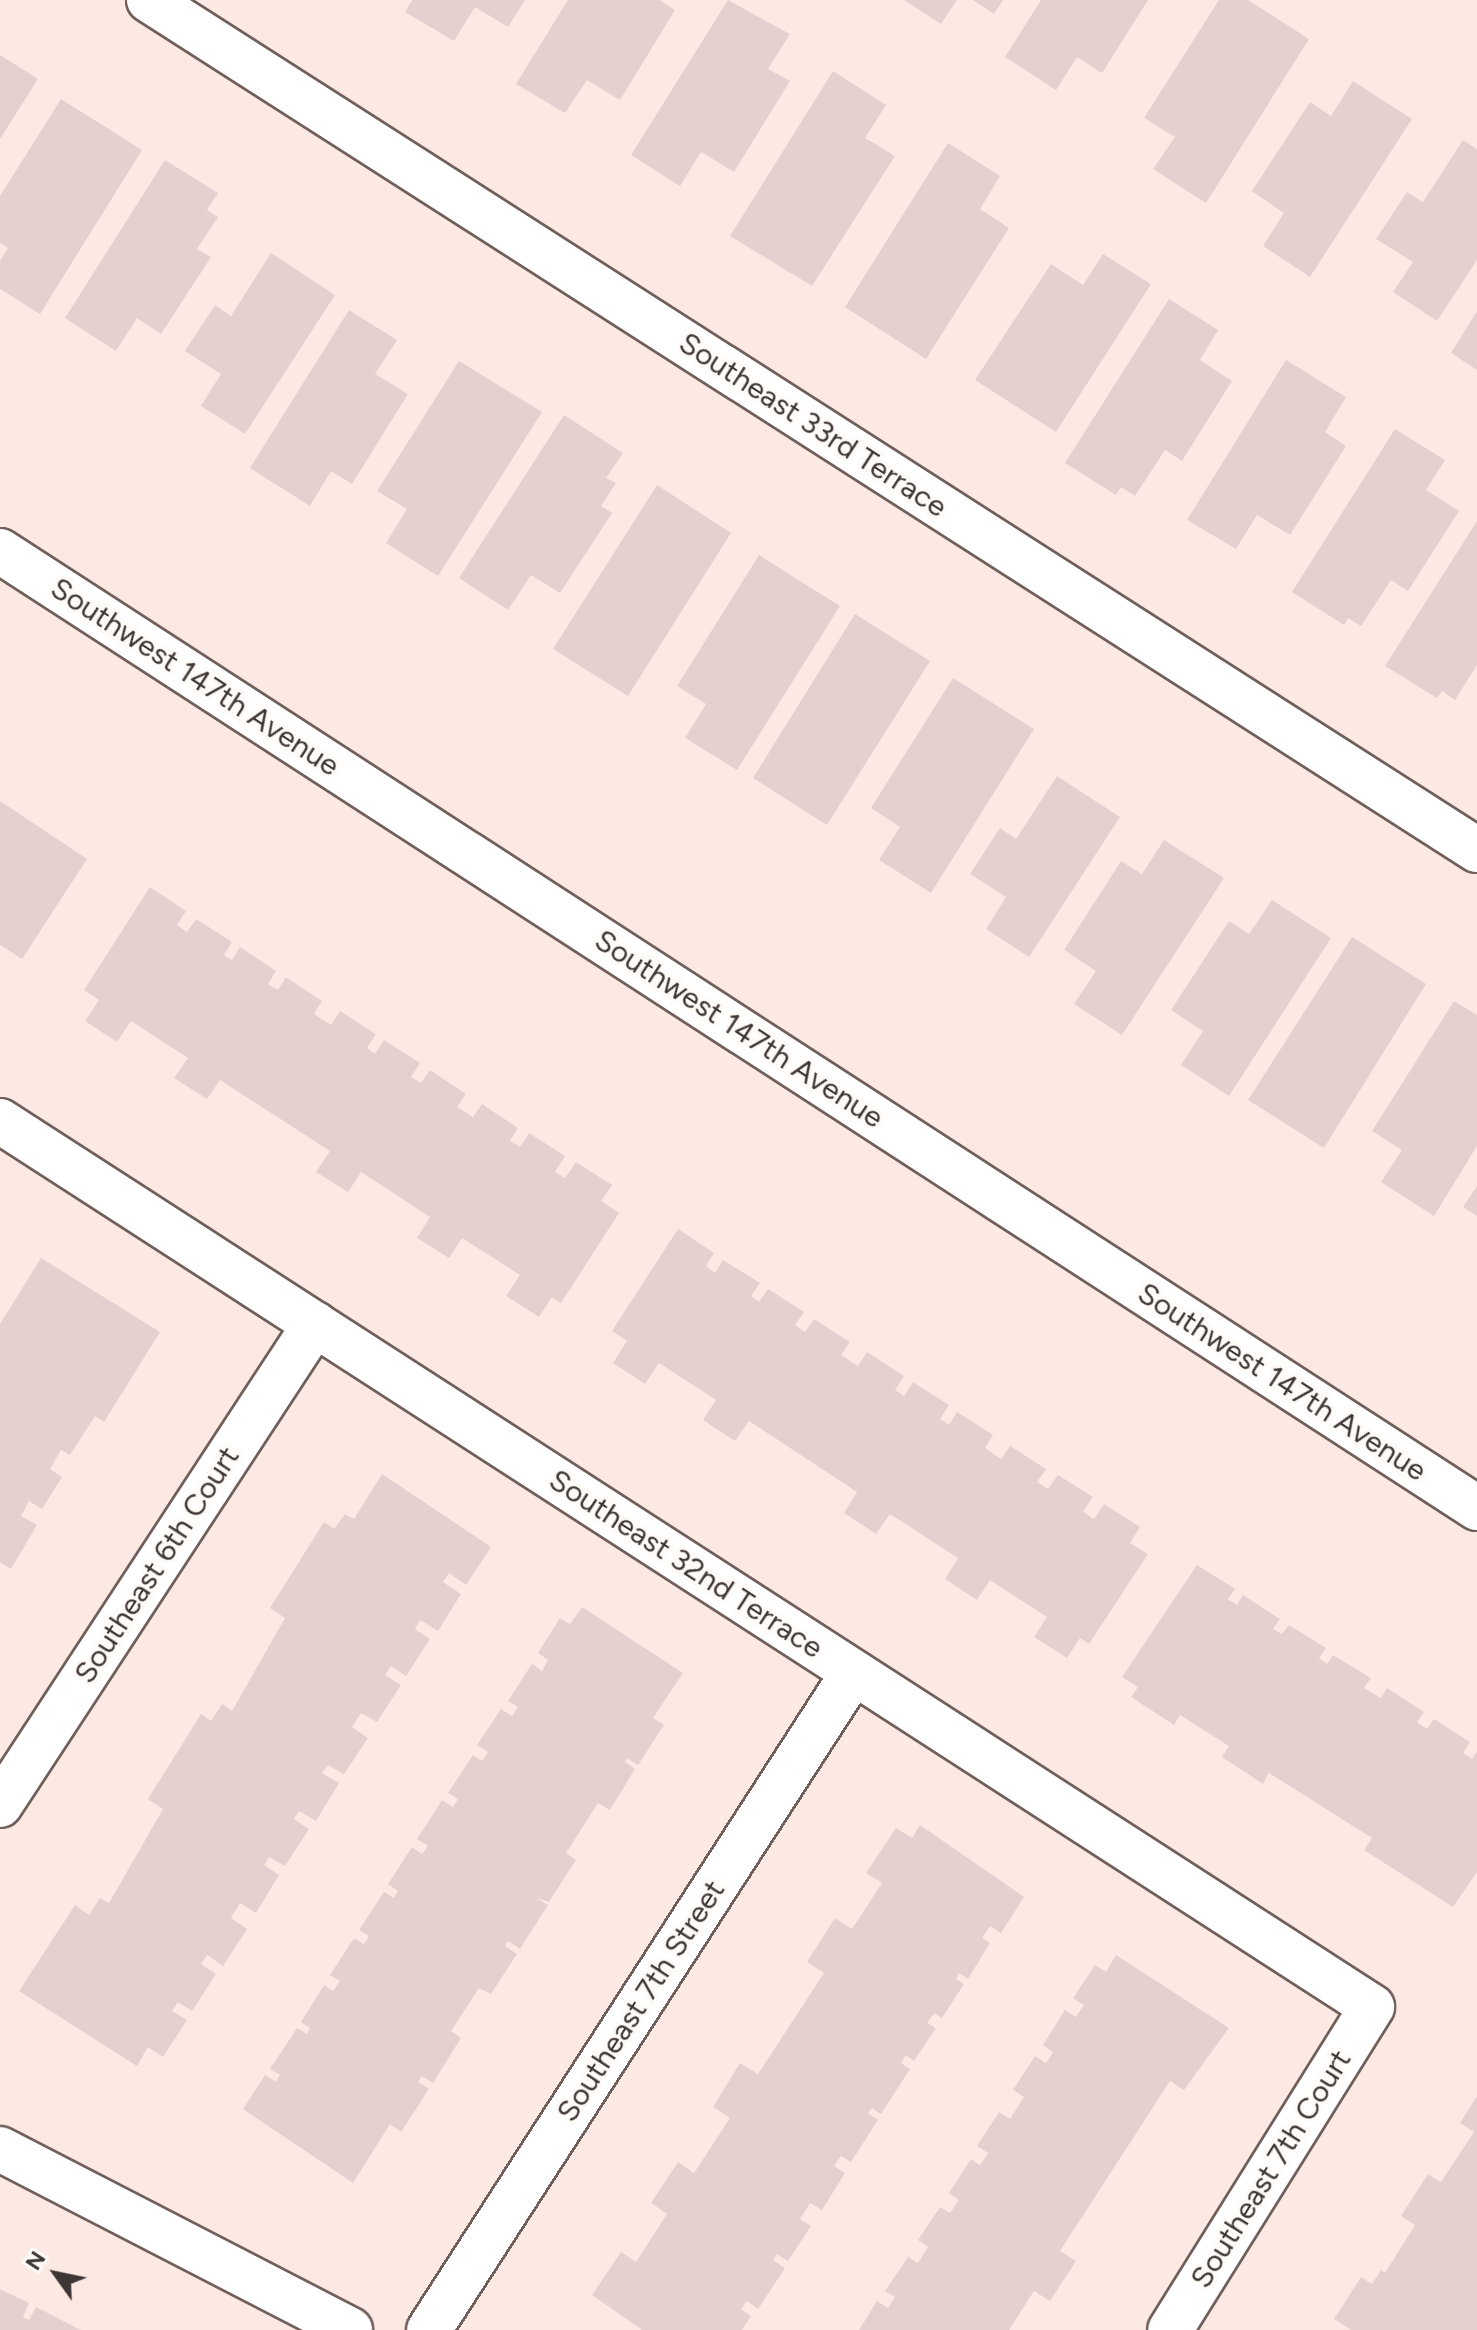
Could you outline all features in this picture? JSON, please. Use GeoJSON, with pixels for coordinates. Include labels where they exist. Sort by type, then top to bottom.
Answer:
{"type":"FeatureCollection","features":[{"type":"Feature","properties":{"kind":"street","name":"Southeast 33rd Terrace"},"geometry":{"type":"LineString","coordinates":[[149,0],[1477,850]]}},
{"type":"Feature","properties":{"kind":"street","name":"Southwest 147th Avenue"},"geometry":{"type":"LineString","coordinates":[[0,551],[1477,1508]]}},
{"type":"Feature","properties":{"kind":"street","name":"Southeast 32nd Terrace"},"geometry":{"type":"LineString","coordinates":[[0,1121],[1372,2007]]}},
{"type":"Feature","properties":{"kind":"street","name":"Southeast 6th Court"},"geometry":{"type":"LineString","coordinates":[[0,1805],[315,1324]]}},
{"type":"Feature","properties":{"kind":"street","name":"Southeast 7th Street"},"geometry":{"type":"LineString","coordinates":[[429,2330],[853,1673]]}},
{"type":"Feature","properties":{"kind":"street","name":"Southeast 7th Court"},"geometry":{"type":"LineString","coordinates":[[1170,2330],[1372,2007]]}},
{"type":"Feature","properties":{"kind":"street"},"geometry":{"type":"LineString","coordinates":[[0,2149],[350,2330]]}},
{"type":"Feature","properties":{"kind":"building"},"geometry":{"type":"Polygon","coordinates":[[[412,0],[525,0],[508,27],[475,7],[454,41],[405,12],[412,0]]]}},
{"type":"Feature","properties":{"kind":"building"},"geometry":{"type":"Polygon","coordinates":[[[568,0],[659,0],[675,10],[620,100],[587,80],[565,113],[516,84],[568,0]]]}},
{"type":"Feature","properties":{"kind":"building"},"geometry":{"type":"Polygon","coordinates":[[[728,0],[790,34],[768,69],[790,81],[734,172],[701,152],[680,186],[631,155],[728,0]]]}},
{"type":"Feature","properties":{"kind":"building"},"geometry":{"type":"Polygon","coordinates":[[[904,0],[957,0],[941,24],[904,0]]]}},
{"type":"Feature","properties":{"kind":"building"},"geometry":{"type":"Polygon","coordinates":[[[973,0],[1003,0],[994,14],[973,0]]]}},
{"type":"Feature","properties":{"kind":"building"},"geometry":{"type":"Polygon","coordinates":[[[1041,0],[1148,0],[1102,73],[1077,57],[1056,90],[1005,57],[1041,0]]]}},
{"type":"Feature","properties":{"kind":"building"},"geometry":{"type":"Polygon","coordinates":[[[1219,0],[1248,0],[1309,39],[1206,203],[1153,169],[1175,137],[1144,118],[1219,0]]]}},
{"type":"Feature","properties":{"kind":"building"},"geometry":{"type":"Polygon","coordinates":[[[0,55],[38,79],[0,139],[0,55]]]}},
{"type":"Feature","properties":{"kind":"building"},"geometry":{"type":"Polygon","coordinates":[[[833,71],[886,105],[865,138],[895,156],[812,286],[730,236],[833,71]]]}},
{"type":"Feature","properties":{"kind":"building"},"geometry":{"type":"Polygon","coordinates":[[[1353,81],[1412,119],[1310,277],[1263,246],[1284,213],[1252,191],[1310,102],[1331,116],[1353,81]]]}},
{"type":"Feature","properties":{"kind":"building"},"geometry":{"type":"Polygon","coordinates":[[[61,99],[142,150],[40,314],[0,289],[0,261],[8,248],[0,243],[0,196],[61,99]]]}},
{"type":"Feature","properties":{"kind":"building"},"geometry":{"type":"Polygon","coordinates":[[[1463,140],[1477,149],[1477,260],[1437,321],[1393,292],[1413,262],[1376,239],[1407,192],[1423,202],[1463,140]]]}},
{"type":"Feature","properties":{"kind":"building"},"geometry":{"type":"Polygon","coordinates":[[[948,143],[1000,176],[980,209],[1009,228],[926,359],[845,307],[948,143]]]}},
{"type":"Feature","properties":{"kind":"building"},"geometry":{"type":"Polygon","coordinates":[[[165,160],[218,193],[207,210],[218,217],[197,249],[211,257],[161,334],[137,318],[116,351],[65,318],[165,160]]]}},
{"type":"Feature","properties":{"kind":"building"},"geometry":{"type":"Polygon","coordinates":[[[271,253],[335,295],[245,434],[201,406],[221,374],[185,351],[215,305],[231,316],[271,253]]]}},
{"type":"Feature","properties":{"kind":"building"},"geometry":{"type":"Polygon","coordinates":[[[1103,254],[1151,284],[1056,432],[975,380],[1051,264],[1083,285],[1103,254]]]}},
{"type":"Feature","properties":{"kind":"building"},"geometry":{"type":"Polygon","coordinates":[[[1169,299],[1218,330],[1200,360],[1232,381],[1182,461],[1165,450],[1135,496],[1121,487],[1116,495],[1065,463],[1169,299]]]}},
{"type":"Feature","properties":{"kind":"building"},"geometry":{"type":"Polygon","coordinates":[[[349,310],[397,340],[375,374],[408,394],[352,484],[331,471],[310,506],[250,468],[349,310]]]}},
{"type":"Feature","properties":{"kind":"building"},"geometry":{"type":"Polygon","coordinates":[[[1477,311],[1477,370],[1451,353],[1477,311]]]}},
{"type":"Feature","properties":{"kind":"building"},"geometry":{"type":"Polygon","coordinates":[[[1286,360],[1346,397],[1325,432],[1346,446],[1290,535],[1257,515],[1236,549],[1187,520],[1286,360]]]}},
{"type":"Feature","properties":{"kind":"building"},"geometry":{"type":"Polygon","coordinates":[[[459,361],[542,412],[438,576],[386,543],[407,509],[377,491],[459,361]]]}},
{"type":"Feature","properties":{"kind":"building"},"geometry":{"type":"Polygon","coordinates":[[[564,415],[623,453],[606,478],[616,483],[601,506],[612,513],[560,593],[531,575],[508,610],[459,578],[564,415]]]}},
{"type":"Feature","properties":{"kind":"building"},"geometry":{"type":"Polygon","coordinates":[[[1395,429],[1445,460],[1426,490],[1459,511],[1408,591],[1391,580],[1361,626],[1348,618],[1344,625],[1292,592],[1395,429]]]}},
{"type":"Feature","properties":{"kind":"building"},"geometry":{"type":"Polygon","coordinates":[[[657,485],[731,533],[628,696],[553,649],[657,485]]]}},
{"type":"Feature","properties":{"kind":"building"},"geometry":{"type":"Polygon","coordinates":[[[1477,521],[1477,665],[1455,700],[1442,691],[1437,698],[1385,666],[1477,521]]]}},
{"type":"Feature","properties":{"kind":"building"},"geometry":{"type":"Polygon","coordinates":[[[759,555],[840,606],[737,770],[685,738],[706,704],[677,686],[759,555]]]}},
{"type":"Feature","properties":{"kind":"building"},"geometry":{"type":"Polygon","coordinates":[[[855,614],[930,661],[827,825],[753,778],[855,614]]]}},
{"type":"Feature","properties":{"kind":"building"},"geometry":{"type":"Polygon","coordinates":[[[953,678],[1034,729],[931,893],[879,860],[900,827],[871,808],[953,678]]]}},
{"type":"Feature","properties":{"kind":"building"},"geometry":{"type":"Polygon","coordinates":[[[1057,776],[1120,817],[1029,957],[986,929],[1006,897],[970,874],[1000,828],[1016,839],[1057,776]]]}},
{"type":"Feature","properties":{"kind":"building"},"geometry":{"type":"Polygon","coordinates":[[[0,801],[87,859],[22,959],[0,945],[0,801]]]}},
{"type":"Feature","properties":{"kind":"building"},"geometry":{"type":"Polygon","coordinates":[[[1164,840],[1224,878],[1122,1035],[1074,1004],[1096,971],[1064,950],[1121,861],[1142,874],[1164,840]]]}},
{"type":"Feature","properties":{"kind":"building"},"geometry":{"type":"Polygon","coordinates":[[[150,887],[186,911],[177,925],[187,932],[196,919],[232,942],[224,955],[232,960],[240,947],[276,971],[268,984],[278,990],[286,977],[322,1001],[314,1014],[331,1025],[340,1011],[376,1034],[367,1048],[375,1054],[384,1040],[420,1063],[411,1077],[421,1083],[430,1070],[466,1094],[457,1107],[473,1117],[482,1104],[518,1128],[510,1141],[520,1147],[529,1133],[565,1156],[555,1172],[565,1178],[576,1162],[612,1185],[601,1201],[619,1213],[561,1303],[552,1297],[539,1317],[506,1296],[520,1275],[462,1238],[449,1258],[417,1238],[430,1217],[361,1172],[348,1192],[316,1172],[330,1151],[220,1080],[207,1099],[174,1078],[188,1058],[131,1021],[117,1042],[85,1021],[99,1000],[84,990],[150,887]]]}},
{"type":"Feature","properties":{"kind":"building"},"geometry":{"type":"Polygon","coordinates":[[[1272,900],[1331,938],[1229,1096],[1181,1065],[1203,1031],[1171,1010],[1229,921],[1249,934],[1272,900]]]}},
{"type":"Feature","properties":{"kind":"building"},"geometry":{"type":"Polygon","coordinates":[[[1352,937],[1426,984],[1324,1148],[1248,1100],[1352,937]]]}},
{"type":"Feature","properties":{"kind":"building"},"geometry":{"type":"Polygon","coordinates":[[[1454,1001],[1477,1015],[1477,1146],[1434,1216],[1381,1182],[1402,1150],[1372,1131],[1454,1001]]]}},
{"type":"Feature","properties":{"kind":"building"},"geometry":{"type":"Polygon","coordinates":[[[1477,1186],[1477,1216],[1463,1207],[1477,1186]]]}},
{"type":"Feature","properties":{"kind":"building"},"geometry":{"type":"Polygon","coordinates":[[[678,1229],[714,1253],[706,1266],[715,1273],[723,1260],[760,1283],[751,1296],[759,1302],[768,1289],[804,1312],[795,1325],[805,1332],[814,1319],[850,1342],[841,1355],[858,1366],[867,1352],[904,1376],[895,1390],[904,1396],[913,1382],[949,1405],[940,1419],[949,1425],[957,1412],[993,1435],[985,1448],[1001,1459],[1010,1446],[1046,1469],[1037,1482],[1048,1489],[1058,1475],[1093,1497],[1083,1512],[1094,1519],[1104,1504],[1140,1527],[1130,1543],[1148,1554],[1089,1644],[1080,1638],[1067,1658],[1034,1637],[1047,1617],[990,1580],[977,1600],[945,1579],[958,1558],[890,1514],[876,1534],[844,1513],[857,1492],[749,1421],[735,1441],[703,1420],[716,1400],[659,1363],[645,1384],[613,1363],[627,1341],[612,1331],[678,1229]]]}},
{"type":"Feature","properties":{"kind":"building"},"geometry":{"type":"Polygon","coordinates":[[[41,1258],[160,1332],[104,1422],[95,1416],[70,1455],[61,1450],[50,1469],[62,1477],[42,1509],[29,1501],[21,1516],[37,1525],[11,1569],[0,1562],[0,1324],[41,1258]]]}},
{"type":"Feature","properties":{"kind":"building"},"geometry":{"type":"Polygon","coordinates":[[[382,1474],[491,1547],[466,1585],[449,1573],[443,1582],[461,1594],[438,1631],[420,1620],[415,1629],[430,1639],[406,1676],[391,1666],[385,1675],[401,1685],[377,1722],[361,1713],[352,1727],[368,1738],[344,1774],[328,1765],[322,1773],[339,1783],[316,1821],[299,1811],[294,1819],[309,1829],[285,1866],[269,1857],[264,1865],[279,1875],[256,1913],[240,1903],[231,1918],[247,1929],[223,1966],[207,1955],[201,1964],[216,1974],[192,2011],[178,2002],[172,2011],[187,2020],[163,2057],[148,2047],[137,2066],[19,1991],[75,1905],[89,1915],[100,1898],[109,1903],[163,1809],[148,1799],[201,1714],[211,1721],[222,1704],[232,1711],[285,1618],[270,1608],[324,1522],[334,1529],[345,1514],[354,1519],[382,1474]]]}},
{"type":"Feature","properties":{"kind":"building"},"geometry":{"type":"Polygon","coordinates":[[[1197,1565],[1235,1589],[1228,1599],[1237,1605],[1243,1595],[1280,1619],[1273,1629],[1282,1634],[1289,1625],[1326,1648],[1319,1658],[1327,1664],[1333,1655],[1371,1678],[1364,1688],[1381,1698],[1387,1688],[1424,1712],[1417,1722],[1427,1729],[1434,1719],[1470,1742],[1463,1753],[1472,1759],[1477,1751],[1477,1872],[1453,1907],[1364,1850],[1372,1838],[1269,1773],[1263,1784],[1222,1757],[1229,1746],[1180,1715],[1174,1725],[1131,1697],[1138,1687],[1122,1677],[1197,1565]]]}},
{"type":"Feature","properties":{"kind":"building"},"geometry":{"type":"Polygon","coordinates":[[[582,1607],[683,1673],[653,1718],[664,1725],[638,1765],[627,1758],[625,1762],[635,1769],[610,1810],[598,1803],[566,1853],[576,1860],[549,1902],[536,1898],[548,1905],[520,1949],[508,1941],[505,1946],[517,1954],[491,1994],[479,1988],[451,2031],[461,2038],[433,2083],[422,2076],[418,2082],[429,2089],[401,2132],[390,2124],[353,2183],[243,2109],[265,2075],[276,2082],[280,2075],[270,2069],[297,2028],[307,2034],[310,2028],[301,2022],[324,1985],[333,1991],[340,1981],[330,1975],[354,1938],[364,1944],[369,1936],[359,1930],[384,1892],[394,1898],[398,1891],[388,1884],[412,1847],[422,1854],[428,1846],[417,1839],[442,1800],[453,1807],[458,1799],[448,1793],[473,1755],[482,1761],[488,1752],[477,1745],[501,1709],[512,1716],[518,1707],[508,1701],[532,1664],[542,1671],[548,1660],[538,1653],[560,1618],[570,1624],[582,1607]]]}},
{"type":"Feature","properties":{"kind":"building"},"geometry":{"type":"Polygon","coordinates":[[[920,1825],[1024,1897],[1001,1933],[990,1926],[982,1938],[990,1943],[968,1979],[959,1973],[956,1979],[964,1984],[942,2018],[934,2013],[927,2023],[936,2028],[914,2061],[906,2055],[901,2063],[910,2069],[881,2114],[872,2108],[868,2113],[878,2120],[851,2162],[841,2156],[834,2166],[845,2173],[822,2210],[810,2203],[800,2219],[811,2226],[788,2261],[777,2254],[773,2260],[785,2268],[758,2309],[747,2301],[741,2309],[751,2316],[742,2330],[642,2330],[592,2295],[621,2252],[636,2262],[667,2214],[651,2203],[678,2162],[694,2173],[730,2118],[713,2107],[740,2063],[758,2074],[824,1973],[807,1962],[835,1918],[852,1929],[882,1883],[866,1873],[896,1828],[912,1838],[920,1825]]]}},
{"type":"Feature","properties":{"kind":"building"},"geometry":{"type":"Polygon","coordinates":[[[1116,1955],[1229,2028],[1184,2090],[1170,2081],[1060,2251],[1076,2261],[1050,2301],[1034,2291],[1009,2330],[859,2330],[877,2301],[888,2308],[895,2297],[885,2291],[908,2257],[918,2263],[928,2247],[918,2240],[940,2207],[950,2213],[959,2200],[949,2193],[971,2159],[980,2165],[988,2153],[977,2146],[999,2112],[1010,2119],[1024,2097],[1013,2090],[1035,2056],[1046,2063],[1053,2052],[1043,2045],[1065,2010],[1076,2017],[1084,2005],[1073,1998],[1095,1965],[1106,1972],[1116,1955]]]}},
{"type":"Feature","properties":{"kind":"building"},"geometry":{"type":"Polygon","coordinates":[[[1477,2096],[1477,2330],[1351,2330],[1334,2319],[1361,2277],[1372,2284],[1381,2270],[1385,2273],[1415,2225],[1401,2216],[1428,2174],[1441,2182],[1474,2132],[1460,2123],[1477,2096]]]}},
{"type":"Feature","properties":{"kind":"building"},"geometry":{"type":"Polygon","coordinates":[[[0,2289],[29,2303],[23,2317],[29,2320],[36,2307],[81,2330],[0,2330],[0,2289]]]}}]}
